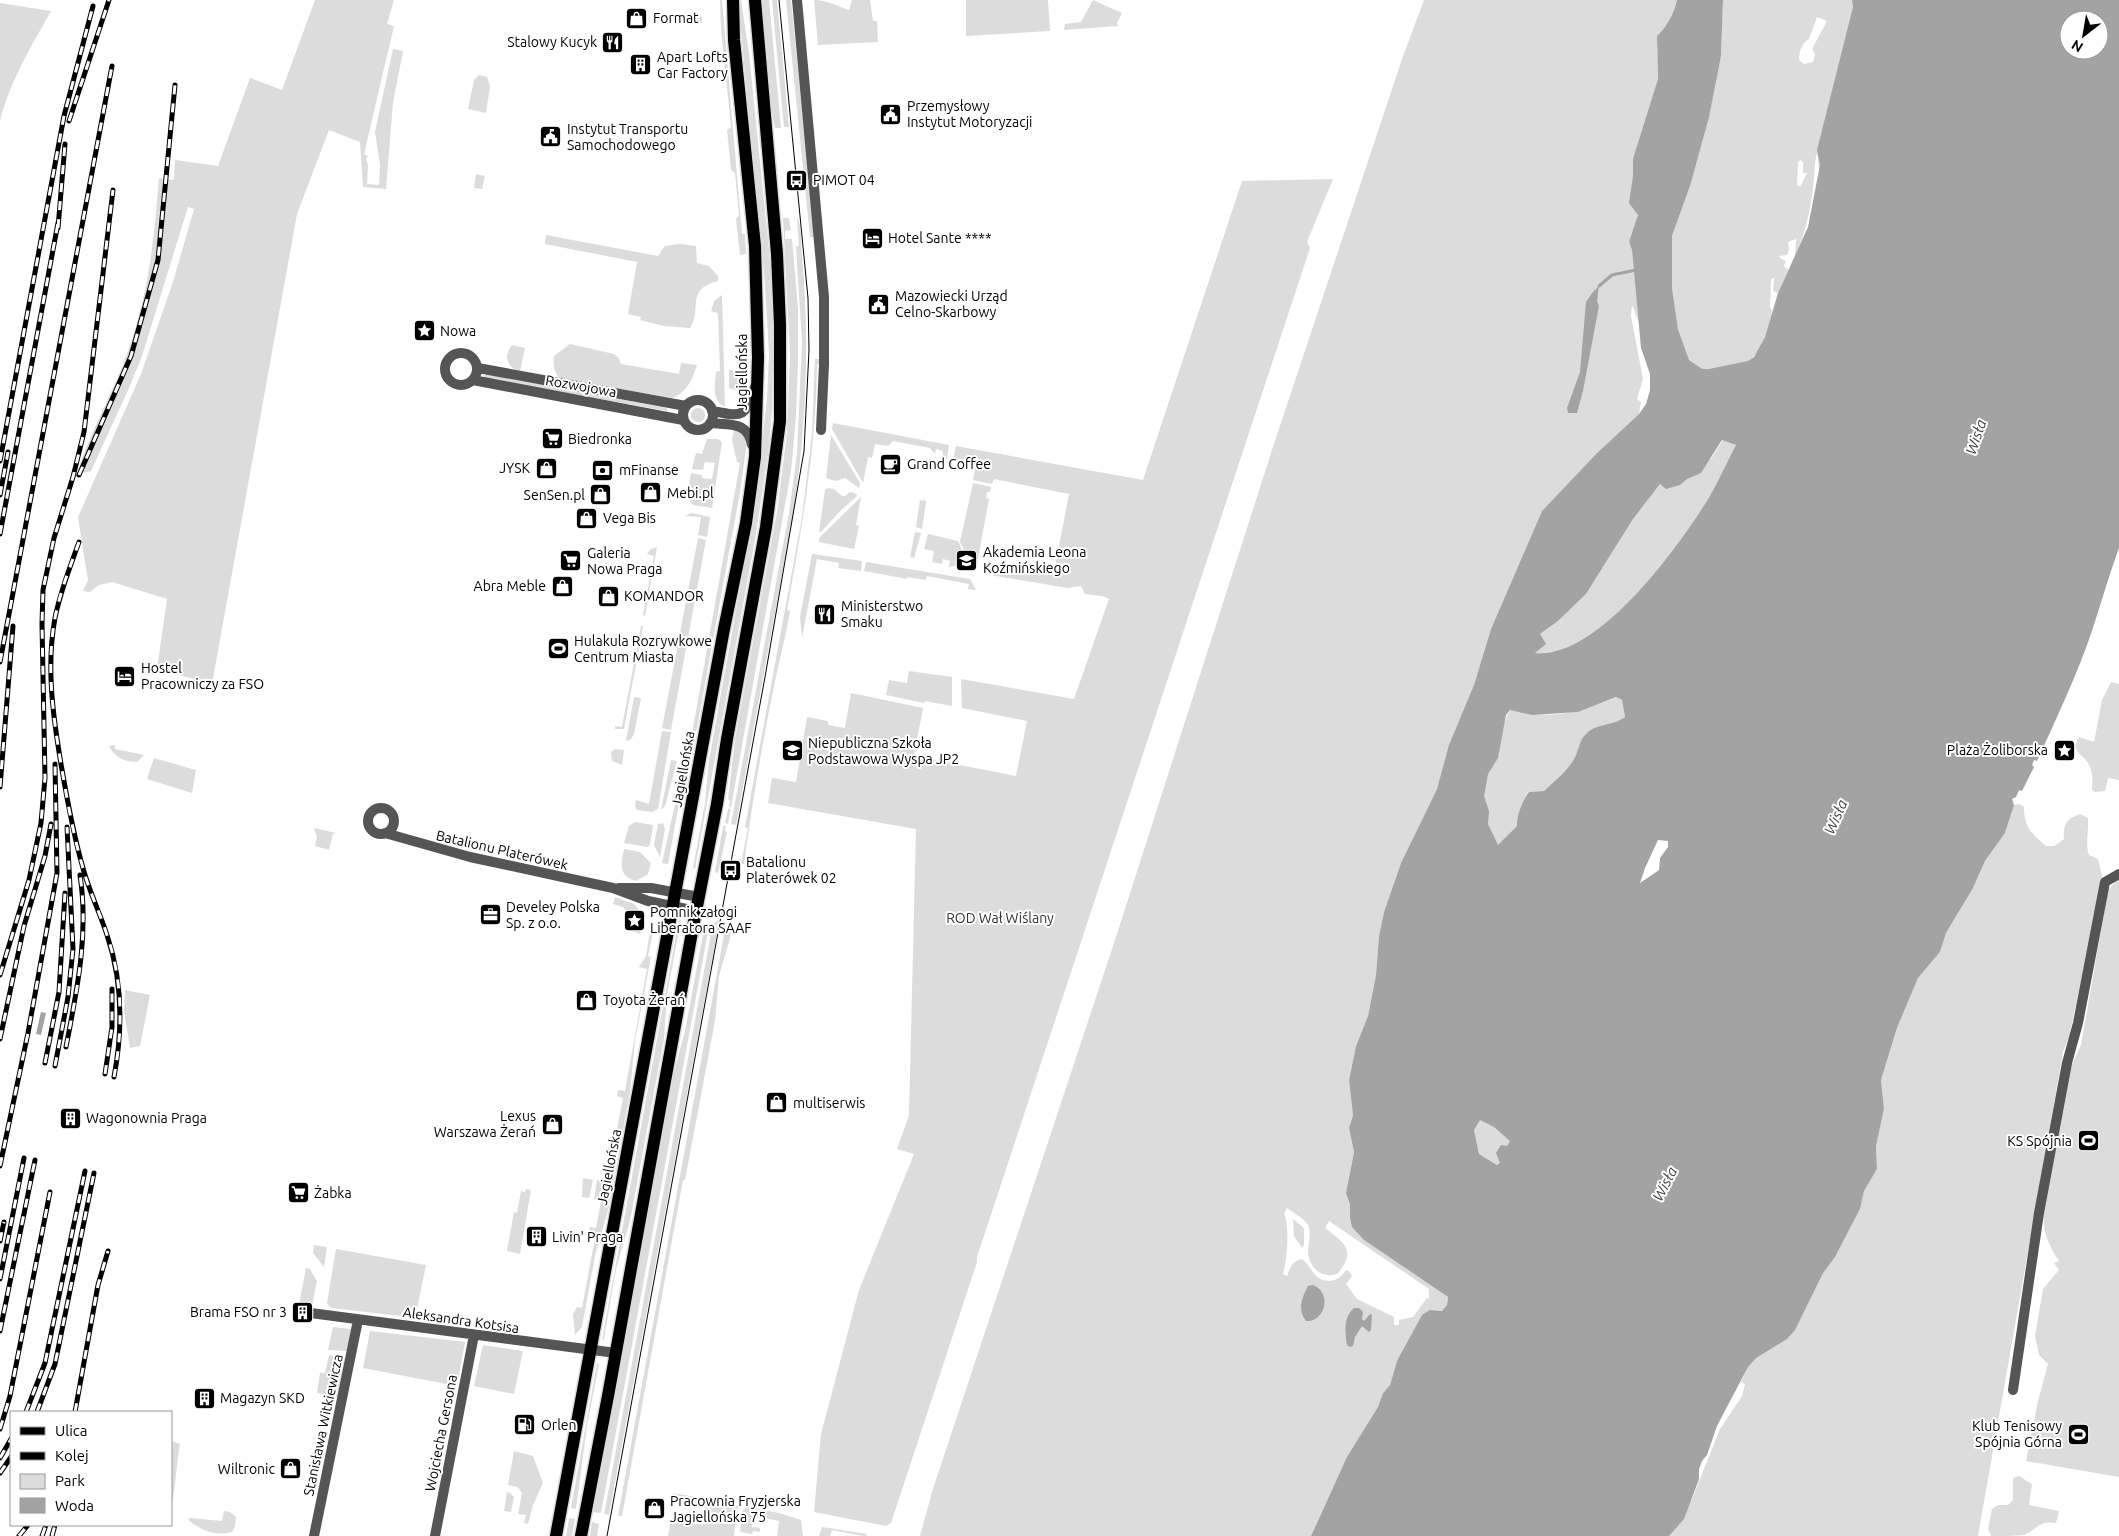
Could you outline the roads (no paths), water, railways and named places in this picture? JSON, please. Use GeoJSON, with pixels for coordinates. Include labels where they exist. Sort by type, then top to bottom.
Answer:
{"type":"FeatureCollection","features":[{"type":"Feature","properties":{"kind":"main road","name":"Jagiellońska"},"geometry":{"type":"LineString","coordinates":[[556,1536],[724,629],[746,523],[755,457],[758,382],[755,246],[734,40],[733,0]]}},
{"type":"Feature","properties":{"kind":"main road"},"geometry":{"type":"LineString","coordinates":[[581,1536],[766,527],[780,420],[780,326],[777,254],[755,0]]}},
{"type":"Feature","properties":{"kind":"street"},"geometry":{"type":"LineString","coordinates":[[797,0],[824,297],[824,364],[821,430]]}},
{"type":"Feature","properties":{"kind":"street"},"geometry":{"type":"LineString","coordinates":[[462,352],[471,356],[478,368],[473,380],[464,385],[452,382],[446,375],[446,362],[453,355],[462,352]]}},
{"type":"Feature","properties":{"kind":"street","name":"Rozwojowa"},"geometry":{"type":"LineString","coordinates":[[478,368],[686,406],[693,400],[698,400],[707,404],[712,411],[737,414],[743,413],[748,407],[758,382]]}},
{"type":"Feature","properties":{"kind":"street","name":"Rozwojowa"},"geometry":{"type":"LineString","coordinates":[[473,380],[684,420],[688,426],[696,430],[704,428],[710,423],[739,426],[746,429],[751,436],[755,457]]}},
{"type":"Feature","properties":{"kind":"street"},"geometry":{"type":"LineString","coordinates":[[684,420],[683,415],[686,406]]}},
{"type":"Feature","properties":{"kind":"street"},"geometry":{"type":"LineString","coordinates":[[710,423],[712,411]]}},
{"type":"Feature","properties":{"kind":"street","name":"Batalionu Platerówek"},"geometry":{"type":"LineString","coordinates":[[385,834],[470,858],[613,888],[641,899],[696,911]]}},
{"type":"Feature","properties":{"kind":"street"},"geometry":{"type":"LineString","coordinates":[[2013,1390],[2039,1213],[2067,1063],[2077,1029],[2105,882],[2119,874]]}},
{"type":"Feature","properties":{"kind":"street","name":"Batalionu Platerówek"},"geometry":{"type":"LineString","coordinates":[[613,888],[644,888],[699,897]]}},
{"type":"Feature","properties":{"kind":"street","name":"Aleksandra Kotsisa"},"geometry":{"type":"LineString","coordinates":[[303,1312],[589,1351],[616,1353]]}},
{"type":"Feature","properties":{"kind":"street","name":"Stanisława Witkiewicza"},"geometry":{"type":"LineString","coordinates":[[314,1536],[358,1320]]}},
{"type":"Feature","properties":{"kind":"street","name":"Wojciecha Gersona"},"geometry":{"type":"LineString","coordinates":[[435,1536],[474,1335]]}},
{"type":"Feature","properties":{"kind":"water","name":"Wisła"},"geometry":{"type":"Polygon","coordinates":[[[1677,0],[1723,0],[1721,56],[1709,117],[1690,186],[1672,236],[1672,288],[1678,329],[1689,360],[1702,369],[1709,369],[1748,361],[1754,357],[1765,337],[1778,293],[1808,227],[1820,165],[1817,150],[1853,7],[1852,0],[2119,0],[2119,548],[2080,664],[2037,761],[2034,760],[2032,765],[2034,767],[2022,791],[2019,790],[2016,797],[2012,799],[2014,805],[2005,833],[1985,861],[1973,888],[1946,933],[1940,952],[1918,978],[1897,1028],[1881,1080],[1884,1109],[1876,1146],[1877,1169],[1864,1191],[1860,1209],[1835,1257],[1823,1273],[1795,1330],[1787,1339],[1756,1358],[1748,1367],[1717,1426],[1707,1455],[1702,1461],[1699,1469],[1699,1479],[1684,1519],[1669,1536],[1311,1536],[1347,1457],[1378,1407],[1383,1393],[1390,1385],[1397,1361],[1422,1315],[1430,1310],[1442,1311],[1447,1305],[1448,1297],[1364,1240],[1352,1227],[1350,1205],[1346,1193],[1354,1152],[1349,1128],[1353,1115],[1349,1080],[1356,1046],[1368,1016],[1376,975],[1379,936],[1384,912],[1401,863],[1437,789],[1449,745],[1474,685],[1491,629],[1542,511],[1596,454],[1639,414],[1646,404],[1650,390],[1650,374],[1641,348],[1632,250],[1629,242],[1638,215],[1629,203],[1633,176],[1633,159],[1658,79],[1657,36],[1672,15],[1677,0]],[[1722,440],[1701,473],[1687,479],[1680,485],[1666,489],[1660,484],[1633,519],[1586,594],[1558,621],[1540,634],[1546,644],[1535,653],[1560,650],[1585,638],[1611,619],[1658,569],[1710,496],[1736,445],[1722,440]],[[1616,697],[1578,712],[1532,715],[1510,710],[1506,715],[1498,758],[1488,774],[1484,796],[1489,811],[1488,824],[1498,845],[1517,826],[1520,808],[1529,792],[1544,791],[1568,768],[1586,734],[1590,730],[1625,717],[1622,700],[1616,697]],[[1658,840],[1640,883],[1659,870],[1660,858],[1668,847],[1668,841],[1658,840]],[[1480,1120],[1474,1130],[1479,1154],[1497,1165],[1500,1163],[1496,1153],[1501,1145],[1507,1146],[1510,1141],[1494,1127],[1480,1120]]]}},
{"type":"Feature","properties":{"kind":"water"},"geometry":{"type":"Polygon","coordinates":[[[1599,286],[1597,301],[1599,306],[1583,391],[1577,413],[1568,413],[1567,408],[1580,372],[1586,302],[1599,286]]]}},
{"type":"Feature","properties":{"kind":"water"},"geometry":{"type":"Polygon","coordinates":[[[41,1012],[46,1013],[41,1035],[36,1034],[41,1012]]]}},
{"type":"Feature","properties":{"kind":"water"},"geometry":{"type":"Polygon","coordinates":[[[1313,1285],[1323,1294],[1324,1306],[1318,1317],[1306,1321],[1303,1317],[1301,1304],[1308,1286],[1313,1285]]]}},
{"type":"Feature","properties":{"kind":"water"},"geometry":{"type":"Polygon","coordinates":[[[1354,1308],[1359,1308],[1363,1312],[1362,1319],[1364,1321],[1370,1314],[1372,1315],[1371,1330],[1369,1332],[1362,1326],[1355,1337],[1353,1346],[1350,1347],[1347,1345],[1346,1320],[1354,1308]]]}},
{"type":"Feature","properties":{"kind":"waterway"},"geometry":{"type":"LineString","coordinates":[[1599,286],[1612,275],[1636,270]]}},
{"type":"Feature","properties":{"kind":"tram line"},"geometry":{"type":"LineString","coordinates":[[607,1536],[765,677],[804,451],[809,350],[808,298],[779,0]]}},
{"type":"Feature","properties":{"kind":"railway"},"geometry":{"type":"LineString","coordinates":[[69,121],[109,0]]}},
{"type":"Feature","properties":{"kind":"railway"},"geometry":{"type":"LineString","coordinates":[[0,461],[64,116],[93,6]]}},
{"type":"Feature","properties":{"kind":"railway"},"geometry":{"type":"LineString","coordinates":[[0,662],[112,66]]}},
{"type":"Feature","properties":{"kind":"railway"},"geometry":{"type":"LineString","coordinates":[[79,475],[131,356],[158,260],[175,85]]}},
{"type":"Feature","properties":{"kind":"railway"},"geometry":{"type":"LineString","coordinates":[[58,228],[65,144]]}},
{"type":"Feature","properties":{"kind":"railway"},"geometry":{"type":"LineString","coordinates":[[0,975],[29,880],[41,823],[45,778],[43,590],[54,538],[73,477],[84,432],[113,190]]}},
{"type":"Feature","properties":{"kind":"railway"},"geometry":{"type":"LineString","coordinates":[[0,534],[58,223]]}},
{"type":"Feature","properties":{"kind":"railway"},"geometry":{"type":"LineString","coordinates":[[0,495],[8,452]]}},
{"type":"Feature","properties":{"kind":"railway"},"geometry":{"type":"LineString","coordinates":[[79,542],[62,589],[55,618],[51,654],[52,691],[55,728],[76,842],[85,877],[107,935],[119,988],[119,1041],[114,1077]]}},
{"type":"Feature","properties":{"kind":"railway"},"geometry":{"type":"LineString","coordinates":[[0,787],[13,626]]}},
{"type":"Feature","properties":{"kind":"railway"},"geometry":{"type":"LineString","coordinates":[[0,1166],[28,1033],[57,873],[55,764]]}},
{"type":"Feature","properties":{"kind":"railway"},"geometry":{"type":"LineString","coordinates":[[0,1039],[24,926],[45,856],[51,824]]}},
{"type":"Feature","properties":{"kind":"railway"},"geometry":{"type":"LineString","coordinates":[[55,1066],[68,997],[73,949],[67,827]]}},
{"type":"Feature","properties":{"kind":"railway"},"geometry":{"type":"LineString","coordinates":[[66,1047],[78,983],[82,940],[83,919],[80,875]]}},
{"type":"Feature","properties":{"kind":"railway"},"geometry":{"type":"LineString","coordinates":[[45,1063],[59,992],[65,893]]}},
{"type":"Feature","properties":{"kind":"railway"},"geometry":{"type":"LineString","coordinates":[[105,1074],[112,1027],[112,989]]}},
{"type":"Feature","properties":{"kind":"railway"},"geometry":{"type":"LineString","coordinates":[[0,1279],[24,1158]]}},
{"type":"Feature","properties":{"kind":"railway"},"geometry":{"type":"LineString","coordinates":[[0,1331],[35,1160]]}},
{"type":"Feature","properties":{"kind":"railway"},"geometry":{"type":"LineString","coordinates":[[26,1411],[45,1363],[85,1171]]}},
{"type":"Feature","properties":{"kind":"railway"},"geometry":{"type":"LineString","coordinates":[[37,1411],[55,1364],[94,1173]]}},
{"type":"Feature","properties":{"kind":"railway"},"geometry":{"type":"LineString","coordinates":[[0,1429],[10,1396],[50,1192]]}},
{"type":"Feature","properties":{"kind":"railway"},"geometry":{"type":"LineString","coordinates":[[0,1241],[4,1222]]}},
{"type":"Feature","properties":{"kind":"railway"},"geometry":{"type":"LineString","coordinates":[[75,1411],[98,1285],[108,1251]]}},
{"type":"Feature","properties":{"kind":"railway"},"geometry":{"type":"LineString","coordinates":[[0,1458],[10,1441]]}},
{"type":"Feature","properties":{"kind":"railway"},"geometry":{"type":"LineString","coordinates":[[0,1473],[10,1458]]}},
{"type":"Feature","properties":{"kind":"railway"},"geometry":{"type":"LineString","coordinates":[[19,1536],[27,1526]]}},
{"type":"Feature","properties":{"kind":"railway"},"geometry":{"type":"LineString","coordinates":[[42,1536],[46,1526]]}},
{"type":"Feature","properties":{"kind":"railway"},"geometry":{"type":"LineString","coordinates":[[52,1536],[55,1526]]}},
{"type":"Feature","properties":{"kind":"place","name":"Format"},"geometry":{"type":"Point","coordinates":[637,18]}},
{"type":"Feature","properties":{"kind":"place","name":"Stalowy Kucyk"},"geometry":{"type":"Point","coordinates":[613,42]}},
{"type":"Feature","properties":{"kind":"place","name":"Apart Lofts Car Factory"},"geometry":{"type":"Point","coordinates":[641,65]}},
{"type":"Feature","properties":{"kind":"place","name":"Przemysłowy Instytut Motoryzacji"},"geometry":{"type":"Point","coordinates":[891,114]}},
{"type":"Feature","properties":{"kind":"place","name":"Instytut Transportu Samochodowego"},"geometry":{"type":"Point","coordinates":[551,137]}},
{"type":"Feature","properties":{"kind":"place","name":"PIMOT 04"},"geometry":{"type":"Point","coordinates":[797,180]}},
{"type":"Feature","properties":{"kind":"place","name":"Hotel Sante ****"},"geometry":{"type":"Point","coordinates":[872,238]}},
{"type":"Feature","properties":{"kind":"place","name":"Mazowiecki Urząd Celno-Skarbowy"},"geometry":{"type":"Point","coordinates":[879,304]}},
{"type":"Feature","properties":{"kind":"place","name":"Nowa"},"geometry":{"type":"Point","coordinates":[424,331]}},
{"type":"Feature","properties":{"kind":"place","name":"Biedronka"},"geometry":{"type":"Point","coordinates":[552,439]}},
{"type":"Feature","properties":{"kind":"place","name":"Grand Coffee"},"geometry":{"type":"Point","coordinates":[891,464]}},
{"type":"Feature","properties":{"kind":"place","name":"JYSK"},"geometry":{"type":"Point","coordinates":[546,468]}},
{"type":"Feature","properties":{"kind":"place","name":"mFinanse"},"geometry":{"type":"Point","coordinates":[603,470]}},
{"type":"Feature","properties":{"kind":"place","name":"Mebi.pl"},"geometry":{"type":"Point","coordinates":[651,493]}},
{"type":"Feature","properties":{"kind":"place","name":"SenSen.pl"},"geometry":{"type":"Point","coordinates":[601,495]}},
{"type":"Feature","properties":{"kind":"place","name":"Vega Bis"},"geometry":{"type":"Point","coordinates":[587,518]}},
{"type":"Feature","properties":{"kind":"place","name":"Akademia Leona Koźmińskiego"},"geometry":{"type":"Point","coordinates":[967,560]}},
{"type":"Feature","properties":{"kind":"place","name":"Galeria Nowa Praga"},"geometry":{"type":"Point","coordinates":[571,561]}},
{"type":"Feature","properties":{"kind":"place","name":"Abra Meble"},"geometry":{"type":"Point","coordinates":[562,586]}},
{"type":"Feature","properties":{"kind":"place","name":"KOMANDOR"},"geometry":{"type":"Point","coordinates":[608,596]}},
{"type":"Feature","properties":{"kind":"place","name":"Ministerstwo Smaku"},"geometry":{"type":"Point","coordinates":[825,614]}},
{"type":"Feature","properties":{"kind":"place","name":"Hulakula Rozrywkowe Centrum Miasta"},"geometry":{"type":"Point","coordinates":[558,649]}},
{"type":"Feature","properties":{"kind":"place","name":"Hostel Pracowniczy za FSO"},"geometry":{"type":"Point","coordinates":[125,676]}},
{"type":"Feature","properties":{"kind":"place","name":"Plaża Żoliborska"},"geometry":{"type":"Point","coordinates":[2064,750]}},
{"type":"Feature","properties":{"kind":"place","name":"Niepubliczna Szkoła Podstawowa Wyspa JP2"},"geometry":{"type":"Point","coordinates":[792,751]}},
{"type":"Feature","properties":{"kind":"place","name":"Batalionu Platerówek 02"},"geometry":{"type":"Point","coordinates":[730,870]}},
{"type":"Feature","properties":{"kind":"place","name":"Develey Polska Sp. z o.o."},"geometry":{"type":"Point","coordinates":[490,915]}},
{"type":"Feature","properties":{"kind":"place","name":"Pomnik załogi Liberatora SAAF"},"geometry":{"type":"Point","coordinates":[634,920]}},
{"type":"Feature","properties":{"kind":"place","name":"Toyota Żerań"},"geometry":{"type":"Point","coordinates":[587,1000]}},
{"type":"Feature","properties":{"kind":"place","name":"multiserwis"},"geometry":{"type":"Point","coordinates":[777,1103]}},
{"type":"Feature","properties":{"kind":"place","name":"Wagonownia Praga"},"geometry":{"type":"Point","coordinates":[70,1118]}},
{"type":"Feature","properties":{"kind":"place","name":"Lexus Warszawa Żerań"},"geometry":{"type":"Point","coordinates":[552,1124]}},
{"type":"Feature","properties":{"kind":"place","name":"KS Spójnia"},"geometry":{"type":"Point","coordinates":[2088,1141]}},
{"type":"Feature","properties":{"kind":"place","name":"Żabka"},"geometry":{"type":"Point","coordinates":[298,1193]}},
{"type":"Feature","properties":{"kind":"place","name":"Livin' Praga"},"geometry":{"type":"Point","coordinates":[536,1237]}},
{"type":"Feature","properties":{"kind":"place","name":"Brama FSO nr 3"},"geometry":{"type":"Point","coordinates":[303,1312]}},
{"type":"Feature","properties":{"kind":"place","name":"Magazyn SKD"},"geometry":{"type":"Point","coordinates":[204,1398]}},
{"type":"Feature","properties":{"kind":"place","name":"Orlen"},"geometry":{"type":"Point","coordinates":[525,1425]}},
{"type":"Feature","properties":{"kind":"place","name":"Klub Tenisowy Spójnia Górna"},"geometry":{"type":"Point","coordinates":[2078,1434]}},
{"type":"Feature","properties":{"kind":"place","name":"Wiltronic"},"geometry":{"type":"Point","coordinates":[291,1469]}},
{"type":"Feature","properties":{"kind":"place","name":"Pracownia Fryzjerska Jagiellońska 75"},"geometry":{"type":"Point","coordinates":[654,1509]}},
{"type":"Feature","properties":{"kind":"park label","name":"ROD Wał Wiślany"},"geometry":{"type":"Point","coordinates":[1000,918]}}]}
